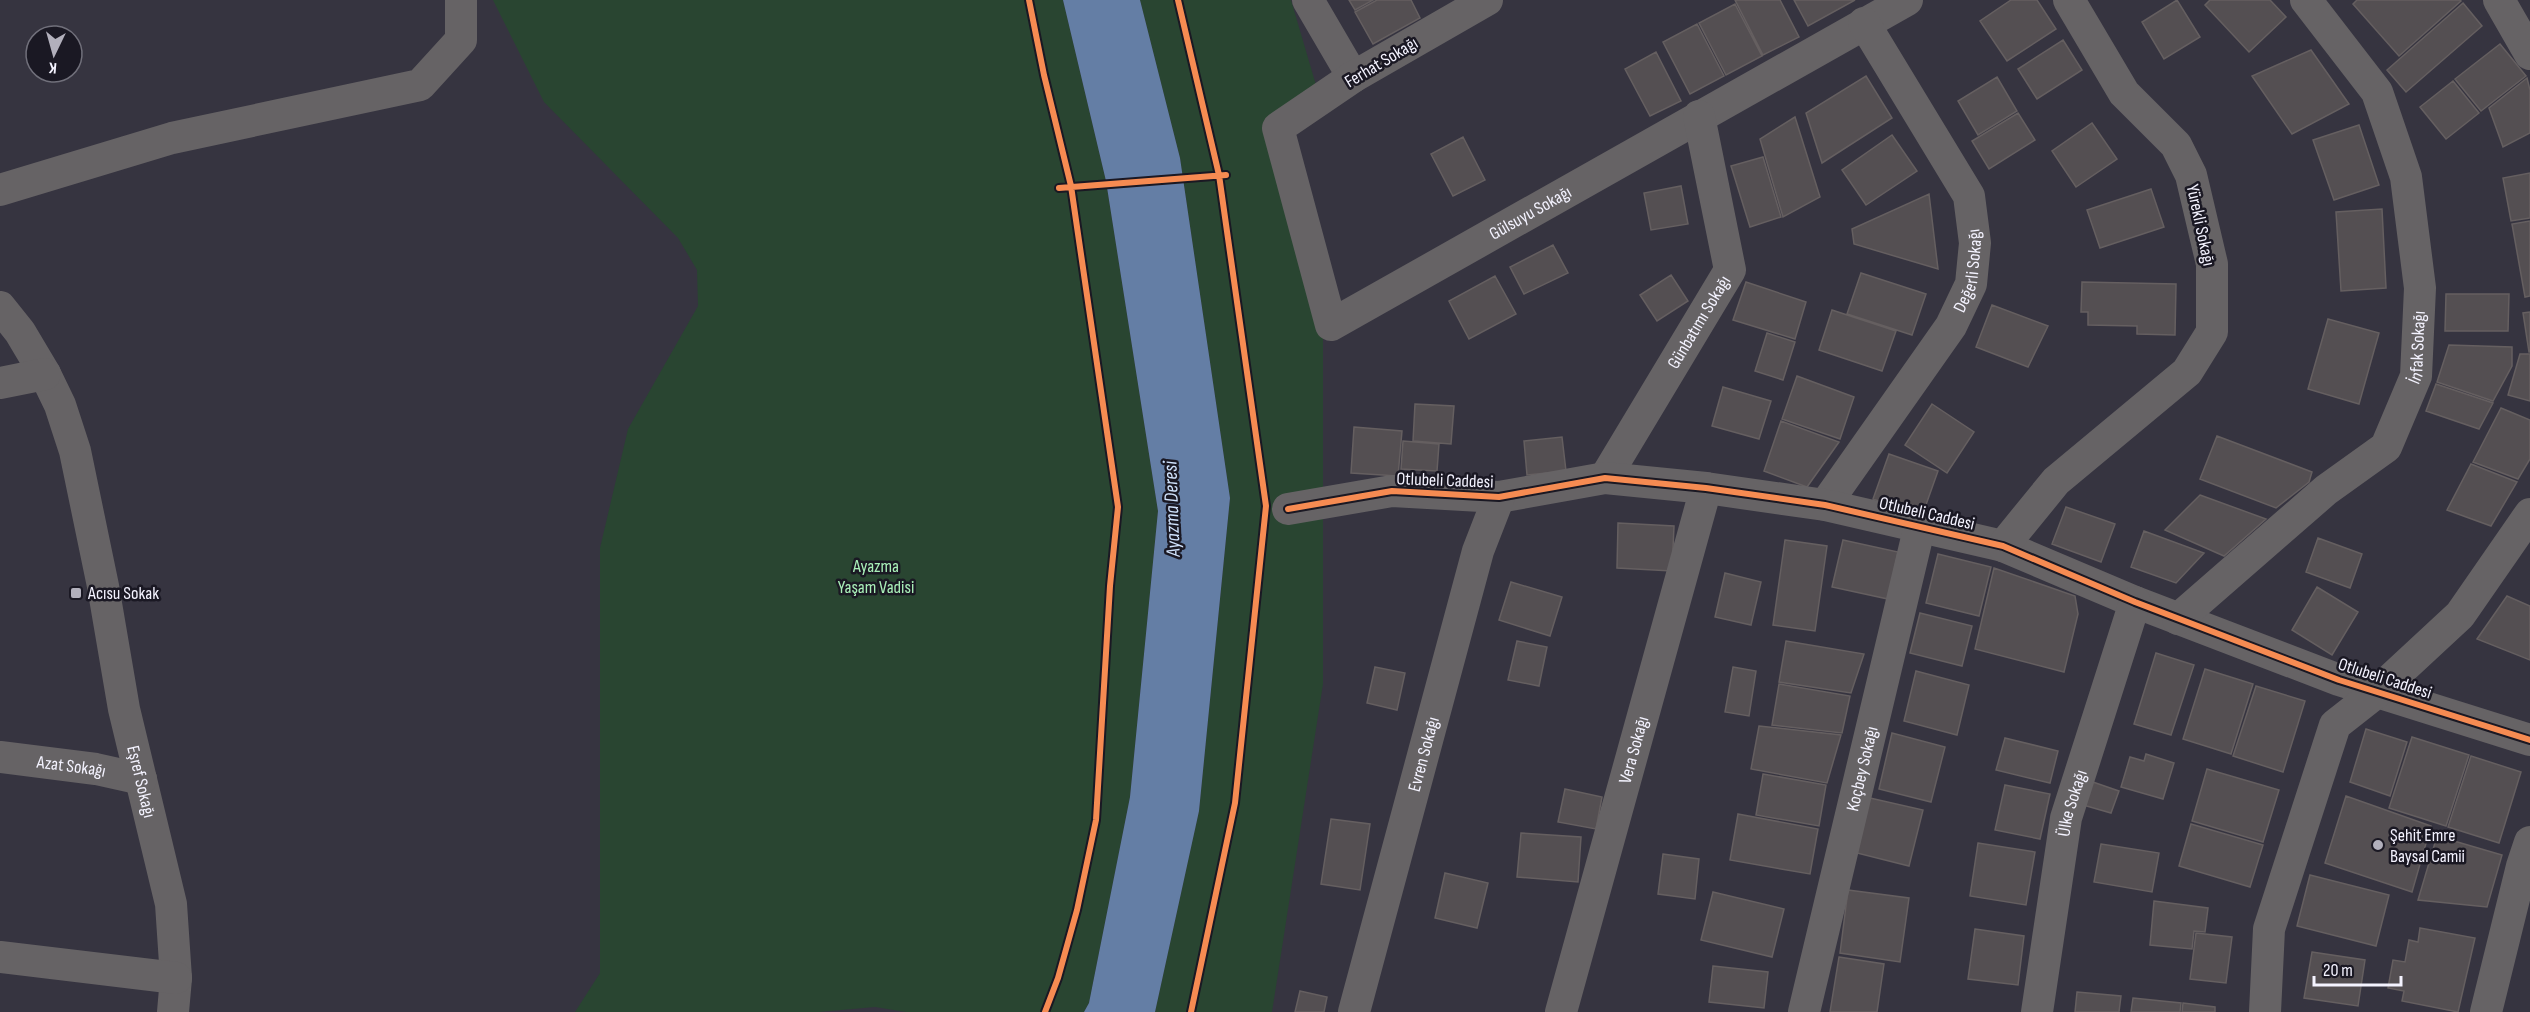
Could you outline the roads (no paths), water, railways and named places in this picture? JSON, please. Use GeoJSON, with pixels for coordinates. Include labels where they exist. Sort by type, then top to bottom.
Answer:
{"type":"FeatureCollection","features":[{"type":"Feature","properties":{"kind":"street"},"geometry":{"type":"LineString","coordinates":[[0,190],[172,138],[420,85],[461,40],[461,0]]}},
{"type":"Feature","properties":{"kind":"street"},"geometry":{"type":"LineString","coordinates":[[1308,0],[1353,77]]}},
{"type":"Feature","properties":{"kind":"street","name":"Ferhat Sokağı"},"geometry":{"type":"LineString","coordinates":[[1278,128],[1353,77],[1486,0]]}},
{"type":"Feature","properties":{"kind":"street","name":"Gülsuyu Sokağı"},"geometry":{"type":"LineString","coordinates":[[1278,128],[1331,325],[1907,0]]}},
{"type":"Feature","properties":{"kind":"street","name":"Yürekli Sokağı"},"geometry":{"type":"LineString","coordinates":[[2003,546],[2056,482],[2187,372],[2212,332],[2212,264],[2191,175],[2176,145],[2124,93],[2069,0]]}},
{"type":"Feature","properties":{"kind":"street","name":"İnfak Sokağı"},"geometry":{"type":"LineString","coordinates":[[2178,618],[2326,490],[2386,447],[2416,376],[2420,288],[2406,177],[2377,92],[2306,0]]}},
{"type":"Feature","properties":{"kind":"street"},"geometry":{"type":"LineString","coordinates":[[2499,0],[2530,54]]}},
{"type":"Feature","properties":{"kind":"street","name":"Değerli Sokağı"},"geometry":{"type":"LineString","coordinates":[[1825,505],[1951,327],[1971,284],[1975,243],[1969,196],[1864,23]]}},
{"type":"Feature","properties":{"kind":"street","name":"Günbatımı Sokağı"},"geometry":{"type":"LineString","coordinates":[[1605,477],[1730,270],[1699,116]]}},
{"type":"Feature","properties":{"kind":"street","name":"Eşref Sokağı"},"geometry":{"type":"LineString","coordinates":[[0,307],[20,332],[45,374],[60,405],[75,451],[103,586],[124,709],[171,904],[176,978],[173,1012]]}},
{"type":"Feature","properties":{"kind":"street"},"geometry":{"type":"LineString","coordinates":[[0,383],[45,374]]}},
{"type":"Feature","properties":{"kind":"street","name":"Otlubeli Caddesi"},"geometry":{"type":"LineString","coordinates":[[1288,509],[1392,491],[1498,497],[1605,477],[1706,488],[1825,505],[1920,525],[2003,546],[2135,602],[2377,692],[2530,740]]}},
{"type":"Feature","properties":{"kind":"street","name":"Vera Sokağı"},"geometry":{"type":"LineString","coordinates":[[1561,1012],[1706,488]]}},
{"type":"Feature","properties":{"kind":"street","name":"Evren Sokağı"},"geometry":{"type":"LineString","coordinates":[[1354,1012],[1478,551],[1498,497]]}},
{"type":"Feature","properties":{"kind":"street"},"geometry":{"type":"LineString","coordinates":[[2265,1012],[2269,929],[2335,725],[2377,692],[2460,615],[2530,514]]}},
{"type":"Feature","properties":{"kind":"street","name":"Koçbey Sokağı"},"geometry":{"type":"LineString","coordinates":[[1804,1012],[1920,525]]}},
{"type":"Feature","properties":{"kind":"street","name":"Ülke Sokağı"},"geometry":{"type":"LineString","coordinates":[[2037,1012],[2066,818],[2135,602]]}},
{"type":"Feature","properties":{"kind":"street","name":"Azat Sokağı"},"geometry":{"type":"LineString","coordinates":[[0,757],[96,769],[141,779]]}},
{"type":"Feature","properties":{"kind":"street"},"geometry":{"type":"LineString","coordinates":[[2486,1012],[2530,842]]}},
{"type":"Feature","properties":{"kind":"street"},"geometry":{"type":"LineString","coordinates":[[0,957],[176,978]]}},
{"type":"Feature","properties":{"kind":"water","name":"Ayazma Deresi"},"geometry":{"type":"Polygon","coordinates":[[[1063,0],[1140,0],[1180,158],[1230,498],[1199,811],[1155,1012],[1084,1012],[1089,1003],[1130,797],[1158,511],[1106,181],[1063,0]]]}},
{"type":"Feature","properties":{"kind":"place","name":"Acısu Sokak"},"geometry":{"type":"Point","coordinates":[76,593]}},
{"type":"Feature","properties":{"kind":"place","name":"Şehit Emre Baysal Camii"},"geometry":{"type":"Point","coordinates":[2378,845]}},
{"type":"Feature","properties":{"kind":"park label","name":"Ayazma Yaşam Vadisi"},"geometry":{"type":"Point","coordinates":[876,576]}}]}
